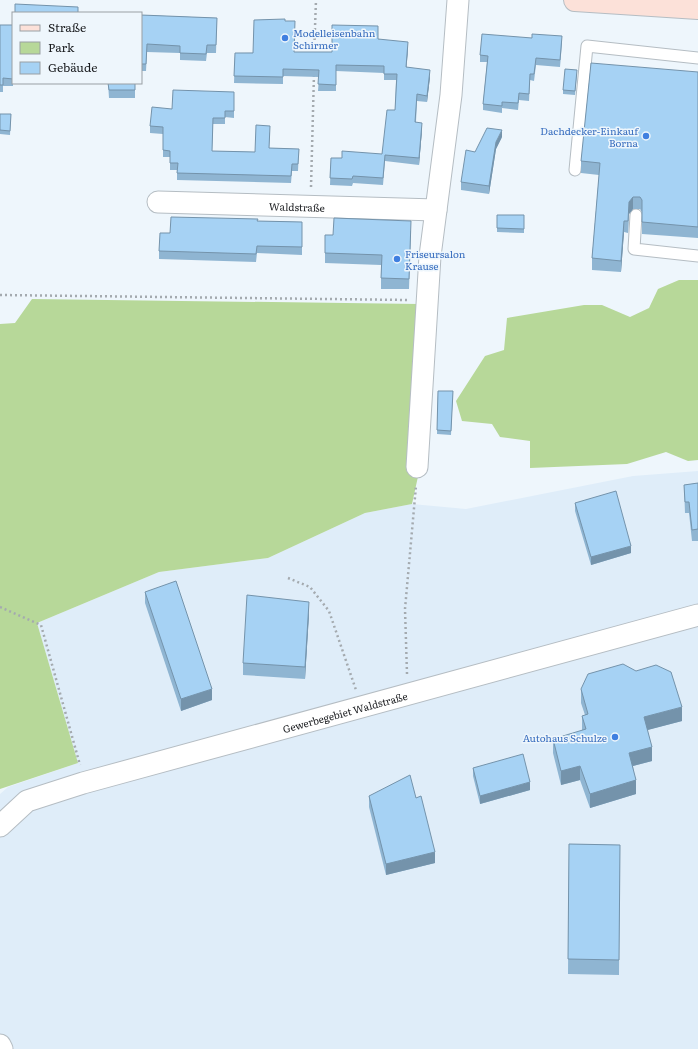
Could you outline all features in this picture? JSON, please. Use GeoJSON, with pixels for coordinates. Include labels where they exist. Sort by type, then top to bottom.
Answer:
{"type":"FeatureCollection","features":[{"type":"Feature","properties":{"kind":"main road"},"geometry":{"type":"LineString","coordinates":[[584,0],[698,8]]}},
{"type":"Feature","properties":{"kind":"street"},"geometry":{"type":"LineString","coordinates":[[417,467],[430,256],[451,95],[458,0]]}},
{"type":"Feature","properties":{"kind":"street","name":"Waldstraße"},"geometry":{"type":"LineString","coordinates":[[158,202],[436,210]]}},
{"type":"Feature","properties":{"kind":"street","name":"Gewerbegebiet Waldstraße"},"geometry":{"type":"LineString","coordinates":[[0,826],[27,801],[86,782],[698,614]]}},
{"type":"Feature","properties":{"kind":"street"},"geometry":{"type":"LineString","coordinates":[[0,1045],[2,1049]]}},
{"type":"Feature","properties":{"kind":"lane"},"geometry":{"type":"LineString","coordinates":[[575,170],[587,46],[698,58]]}},
{"type":"Feature","properties":{"kind":"lane"},"geometry":{"type":"LineString","coordinates":[[636,215],[634,249],[698,256]]}},
{"type":"Feature","properties":{"kind":"path"},"geometry":{"type":"LineString","coordinates":[[314,58],[316,0]]}},
{"type":"Feature","properties":{"kind":"path"},"geometry":{"type":"LineString","coordinates":[[309,206],[314,120],[314,66]]}},
{"type":"Feature","properties":{"kind":"path"},"geometry":{"type":"LineString","coordinates":[[0,295],[393,300],[427,302]]}},
{"type":"Feature","properties":{"kind":"path"},"geometry":{"type":"LineString","coordinates":[[407,695],[405,609],[417,467]]}},
{"type":"Feature","properties":{"kind":"path"},"geometry":{"type":"LineString","coordinates":[[288,578],[310,587],[329,612],[362,707]]}},
{"type":"Feature","properties":{"kind":"path"},"geometry":{"type":"LineString","coordinates":[[0,608],[41,625],[86,782]]}},
{"type":"Feature","properties":{"kind":"shaded area"},"geometry":{"type":"Polygon","coordinates":[[[698,471],[698,1049],[0,1049],[0,794],[8,787],[78,763],[37,623],[159,572],[268,558],[365,513],[412,504],[466,509],[633,476],[698,471]]]}},
{"type":"Feature","properties":{"kind":"green space"},"geometry":{"type":"Polygon","coordinates":[[[679,280],[698,280],[698,460],[688,461],[666,452],[627,464],[530,468],[530,441],[500,437],[492,424],[462,421],[456,401],[485,356],[504,350],[507,318],[584,305],[602,305],[630,317],[649,308],[658,289],[679,280]]]}},
{"type":"Feature","properties":{"kind":"green space"},"geometry":{"type":"Polygon","coordinates":[[[32,299],[419,304],[424,449],[412,504],[365,513],[268,558],[159,572],[37,623],[78,763],[0,789],[0,324],[15,323],[32,299]]]}},
{"type":"Feature","properties":{"kind":"building"},"geometry":{"type":"Polygon","coordinates":[[[15,4],[78,7],[78,12],[15,12],[15,4]]]}},
{"type":"Feature","properties":{"kind":"building"},"geometry":{"type":"Polygon","coordinates":[[[142,15],[217,18],[216,45],[207,45],[206,54],[180,53],[180,46],[147,44],[146,64],[142,64],[142,15]]]}},
{"type":"Feature","properties":{"kind":"building"},"geometry":{"type":"Polygon","coordinates":[[[285,19],[285,21],[295,21],[294,52],[332,52],[332,25],[378,26],[378,39],[408,42],[406,67],[430,70],[427,96],[417,94],[415,122],[422,123],[419,158],[385,155],[383,178],[353,176],[352,179],[330,178],[331,158],[342,158],[342,151],[382,154],[387,110],[395,110],[397,74],[384,74],[384,66],[336,65],[336,85],[318,84],[319,70],[283,69],[283,77],[234,76],[235,53],[253,53],[254,20],[285,19]]]}},
{"type":"Feature","properties":{"kind":"building"},"geometry":{"type":"Polygon","coordinates":[[[0,25],[12,25],[12,79],[3,78],[3,85],[0,85],[0,25]]]}},
{"type":"Feature","properties":{"kind":"building"},"geometry":{"type":"Polygon","coordinates":[[[482,34],[532,38],[532,34],[562,36],[560,60],[536,58],[534,74],[530,74],[529,94],[519,93],[518,103],[502,102],[502,106],[483,104],[488,56],[480,55],[482,34]]]}},
{"type":"Feature","properties":{"kind":"building"},"geometry":{"type":"Polygon","coordinates":[[[591,63],[698,72],[698,227],[642,222],[642,200],[640,197],[633,197],[629,202],[628,221],[624,221],[621,261],[592,258],[600,163],[581,161],[591,63]]]}},
{"type":"Feature","properties":{"kind":"building"},"geometry":{"type":"Polygon","coordinates":[[[565,69],[577,70],[575,91],[563,90],[565,69]]]}},
{"type":"Feature","properties":{"kind":"building"},"geometry":{"type":"Polygon","coordinates":[[[108,84],[135,84],[135,90],[109,90],[108,84]]]}},
{"type":"Feature","properties":{"kind":"building"},"geometry":{"type":"Polygon","coordinates":[[[173,90],[234,92],[234,111],[225,111],[225,118],[213,118],[212,151],[255,152],[256,125],[270,126],[269,148],[299,149],[298,164],[292,164],[291,176],[177,173],[178,163],[170,163],[170,151],[163,150],[163,127],[150,126],[152,107],[172,109],[173,90]]]}},
{"type":"Feature","properties":{"kind":"building"},"geometry":{"type":"Polygon","coordinates":[[[0,114],[11,114],[10,131],[0,130],[0,114]]]}},
{"type":"Feature","properties":{"kind":"building"},"geometry":{"type":"Polygon","coordinates":[[[487,128],[502,130],[496,142],[489,186],[461,182],[466,150],[475,152],[487,128]]]}},
{"type":"Feature","properties":{"kind":"building"},"geometry":{"type":"Polygon","coordinates":[[[497,215],[524,215],[524,229],[497,228],[497,215]]]}},
{"type":"Feature","properties":{"kind":"building"},"geometry":{"type":"Polygon","coordinates":[[[171,217],[258,219],[257,221],[302,222],[302,247],[257,246],[256,254],[159,251],[160,233],[170,233],[171,217]]]}},
{"type":"Feature","properties":{"kind":"building"},"geometry":{"type":"Polygon","coordinates":[[[334,218],[411,221],[409,279],[381,278],[382,255],[325,253],[325,235],[333,235],[334,218]]]}},
{"type":"Feature","properties":{"kind":"building"},"geometry":{"type":"Polygon","coordinates":[[[438,391],[453,391],[451,431],[437,430],[438,391]]]}},
{"type":"Feature","properties":{"kind":"building"},"geometry":{"type":"Polygon","coordinates":[[[698,483],[698,529],[692,530],[689,502],[685,502],[684,485],[698,483]]]}},
{"type":"Feature","properties":{"kind":"building"},"geometry":{"type":"Polygon","coordinates":[[[616,491],[631,546],[591,557],[575,503],[616,491]]]}},
{"type":"Feature","properties":{"kind":"building"},"geometry":{"type":"Polygon","coordinates":[[[176,581],[212,689],[181,699],[145,592],[176,581]]]}},
{"type":"Feature","properties":{"kind":"building"},"geometry":{"type":"Polygon","coordinates":[[[247,595],[309,602],[305,667],[243,663],[247,595]]]}},
{"type":"Feature","properties":{"kind":"building","name":"Autohaus Schulze"},"geometry":{"type":"Polygon","coordinates":[[[623,664],[636,671],[656,665],[671,672],[682,707],[644,717],[652,747],[629,753],[636,780],[590,794],[580,766],[561,771],[553,739],[586,729],[582,716],[588,714],[581,689],[588,674],[623,664]]]}},
{"type":"Feature","properties":{"kind":"building"},"geometry":{"type":"Polygon","coordinates":[[[523,754],[530,782],[480,796],[473,768],[523,754]]]}},
{"type":"Feature","properties":{"kind":"building"},"geometry":{"type":"Polygon","coordinates":[[[410,775],[416,798],[421,796],[435,852],[386,864],[369,796],[410,775]]]}},
{"type":"Feature","properties":{"kind":"building"},"geometry":{"type":"Polygon","coordinates":[[[569,844],[620,845],[619,960],[568,959],[569,844]]]}},
{"type":"Feature","properties":{"kind":"place","name":"Modelleisenbahn Schirmer"},"geometry":{"type":"Point","coordinates":[285,38]}},
{"type":"Feature","properties":{"kind":"place","name":"Dachdecker-Einkauf Borna"},"geometry":{"type":"Point","coordinates":[646,136]}},
{"type":"Feature","properties":{"kind":"place","name":"Friseursalon Krause"},"geometry":{"type":"Point","coordinates":[397,259]}},
{"type":"Feature","properties":{"kind":"place","name":"Autohaus Schulze"},"geometry":{"type":"Point","coordinates":[615,737]}}]}
